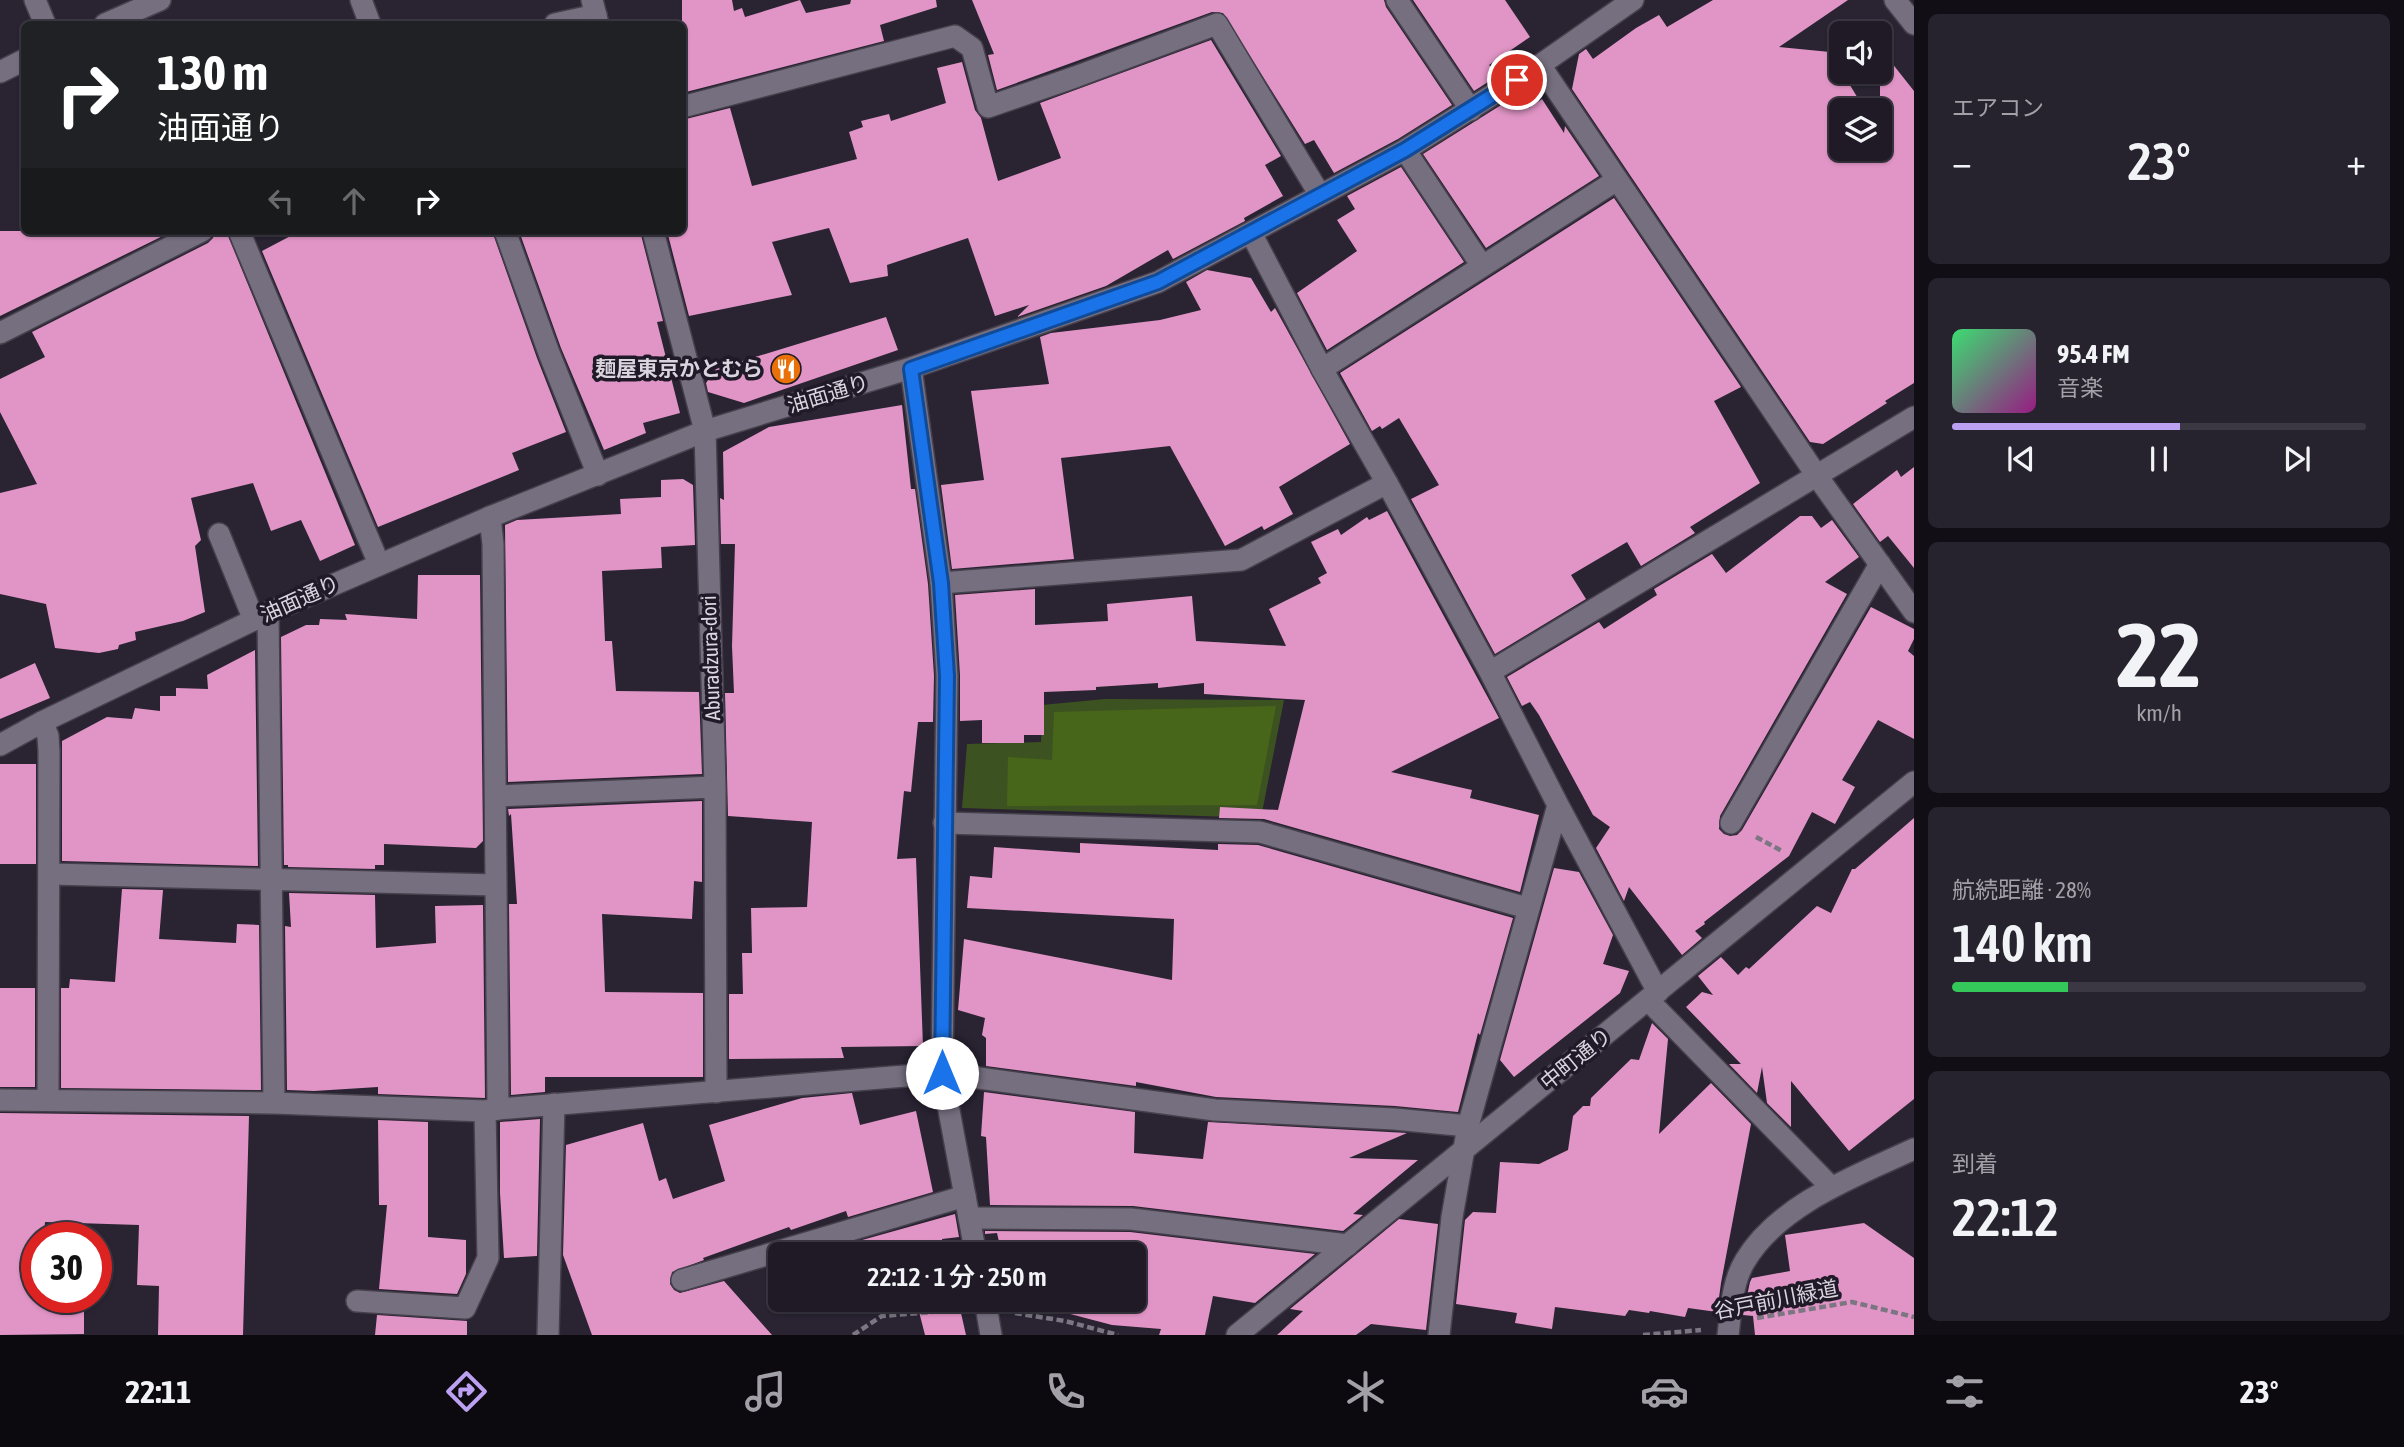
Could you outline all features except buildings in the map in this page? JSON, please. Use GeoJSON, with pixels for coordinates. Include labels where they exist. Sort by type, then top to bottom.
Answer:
{"type":"FeatureCollection","features":[{"type":"Feature","properties":{"kind":"street"},"geometry":{"type":"LineString","coordinates":[[35,0],[44,21]]}},
{"type":"Feature","properties":{"kind":"street"},"geometry":{"type":"LineString","coordinates":[[121,21],[144,17],[160,0]]}},
{"type":"Feature","properties":{"kind":"street"},"geometry":{"type":"LineString","coordinates":[[361,0],[369,21]]}},
{"type":"Feature","properties":{"kind":"street"},"geometry":{"type":"LineString","coordinates":[[1397,0],[1471,110]]}},
{"type":"Feature","properties":{"kind":"street","name":"油面通り"},"geometry":{"type":"LineString","coordinates":[[0,745],[261,616],[490,517],[705,431],[911,369],[1158,282],[1405,150],[1540,65],[1633,0]]}},
{"type":"Feature","properties":{"kind":"street"},"geometry":{"type":"LineString","coordinates":[[1895,0],[1914,24]]}},
{"type":"Feature","properties":{"kind":"street"},"geometry":{"type":"LineString","coordinates":[[566,21],[595,13]]}},
{"type":"Feature","properties":{"kind":"street"},"geometry":{"type":"LineString","coordinates":[[686,106],[955,36],[972,48],[988,107],[1217,24],[1320,195]]}},
{"type":"Feature","properties":{"kind":"street"},"geometry":{"type":"LineString","coordinates":[[0,72],[21,62]]}},
{"type":"Feature","properties":{"kind":"street"},"geometry":{"type":"LineString","coordinates":[[1540,65],[1816,476],[1914,612]]}},
{"type":"Feature","properties":{"kind":"street"},"geometry":{"type":"LineString","coordinates":[[1405,150],[1482,266]]}},
{"type":"Feature","properties":{"kind":"street"},"geometry":{"type":"LineString","coordinates":[[1322,369],[1617,180]]}},
{"type":"Feature","properties":{"kind":"street"},"geometry":{"type":"LineString","coordinates":[[1251,233],[1322,369],[1490,672],[1653,996],[1831,1187]]}},
{"type":"Feature","properties":{"kind":"street"},"geometry":{"type":"LineString","coordinates":[[0,333],[194,235]]}},
{"type":"Feature","properties":{"kind":"street"},"geometry":{"type":"LineString","coordinates":[[241,235],[379,564]]}},
{"type":"Feature","properties":{"kind":"street"},"geometry":{"type":"LineString","coordinates":[[506,235],[549,353],[598,475]]}},
{"type":"Feature","properties":{"kind":"street","name":"Aburadzura-dori"},"geometry":{"type":"LineString","coordinates":[[654,235],[705,431],[715,787],[716,1092]]}},
{"type":"Feature","properties":{"kind":"street"},"geometry":{"type":"LineString","coordinates":[[911,369],[941,583],[947,676],[942,1073],[974,1242]]}},
{"type":"Feature","properties":{"kind":"street"},"geometry":{"type":"LineString","coordinates":[[1490,672],[1914,417]]}},
{"type":"Feature","properties":{"kind":"street"},"geometry":{"type":"LineString","coordinates":[[941,583],[1241,559],[1387,483]]}},
{"type":"Feature","properties":{"kind":"street"},"geometry":{"type":"LineString","coordinates":[[357,1301],[465,1308],[488,1258],[496,885],[493,544],[490,517]]}},
{"type":"Feature","properties":{"kind":"street"},"geometry":{"type":"LineString","coordinates":[[219,534],[261,616],[271,880],[274,1103]]}},
{"type":"Feature","properties":{"kind":"street"},"geometry":{"type":"LineString","coordinates":[[1731,823],[1880,564]]}},
{"type":"Feature","properties":{"kind":"street"},"geometry":{"type":"LineString","coordinates":[[43,722],[48,736],[50,874],[48,1100]]}},
{"type":"Feature","properties":{"kind":"street","name":"中町通り"},"geometry":{"type":"LineString","coordinates":[[1237,1335],[1914,782]]}},
{"type":"Feature","properties":{"kind":"street"},"geometry":{"type":"LineString","coordinates":[[496,796],[715,787]]}},
{"type":"Feature","properties":{"kind":"street"},"geometry":{"type":"LineString","coordinates":[[1439,1335],[1452,1217],[1468,1126],[1558,805]]}},
{"type":"Feature","properties":{"kind":"street"},"geometry":{"type":"LineString","coordinates":[[944,823],[1260,832],[1527,908]]}},
{"type":"Feature","properties":{"kind":"street"},"geometry":{"type":"LineString","coordinates":[[50,874],[496,885]]}},
{"type":"Feature","properties":{"kind":"street"},"geometry":{"type":"LineString","coordinates":[[0,1100],[274,1103],[491,1110],[942,1073],[1215,1110],[1394,1119],[1468,1126]]}},
{"type":"Feature","properties":{"kind":"street"},"geometry":{"type":"LineString","coordinates":[[548,1335],[554,1104]]}},
{"type":"Feature","properties":{"kind":"street"},"geometry":{"type":"LineString","coordinates":[[1728,1331],[1734,1292],[1744,1263],[1769,1229],[1831,1187],[1914,1149]]}},
{"type":"Feature","properties":{"kind":"street"},"geometry":{"type":"LineString","coordinates":[[682,1280],[965,1196]]}},
{"type":"Feature","properties":{"kind":"street"},"geometry":{"type":"LineString","coordinates":[[969,1218],[1131,1219],[1348,1245]]}},
{"type":"Feature","properties":{"kind":"street"},"geometry":{"type":"LineString","coordinates":[[987,1312],[991,1335]]}},
{"type":"Feature","properties":{"kind":"path"},"geometry":{"type":"LineString","coordinates":[[1731,823],[1811,866]]}},
{"type":"Feature","properties":{"kind":"path","name":"谷戸前川緑道"},"geometry":{"type":"LineString","coordinates":[[1643,1335],[1728,1331],[1753,1318],[1852,1302],[1914,1317]]}},
{"type":"Feature","properties":{"kind":"path"},"geometry":{"type":"LineString","coordinates":[[853,1335],[882,1316],[916,1312]]}},
{"type":"Feature","properties":{"kind":"path"},"geometry":{"type":"LineString","coordinates":[[1023,1312],[1118,1335]]}},
{"type":"Feature","properties":{"kind":"green space"},"geometry":{"type":"Polygon","coordinates":[[[1105,699],[1284,700],[1261,818],[962,808],[967,744],[1041,742],[1042,705],[1105,699]]]}},
{"type":"Feature","properties":{"kind":"green space"},"geometry":{"type":"Polygon","coordinates":[[[1276,706],[1257,805],[1007,806],[1008,757],[1052,760],[1054,712],[1276,706]]]}},
{"type":"Feature","properties":{"kind":"place","name":"麺屋東京かとむら"},"geometry":{"type":"Point","coordinates":[786,369]}},
{"type":"Feature","properties":{"kind":"route"},"geometry":{"type":"LineString","coordinates":[[942,1073],[947,676],[941,583],[911,369],[1158,282],[1405,150],[1517,80]]}}]}
